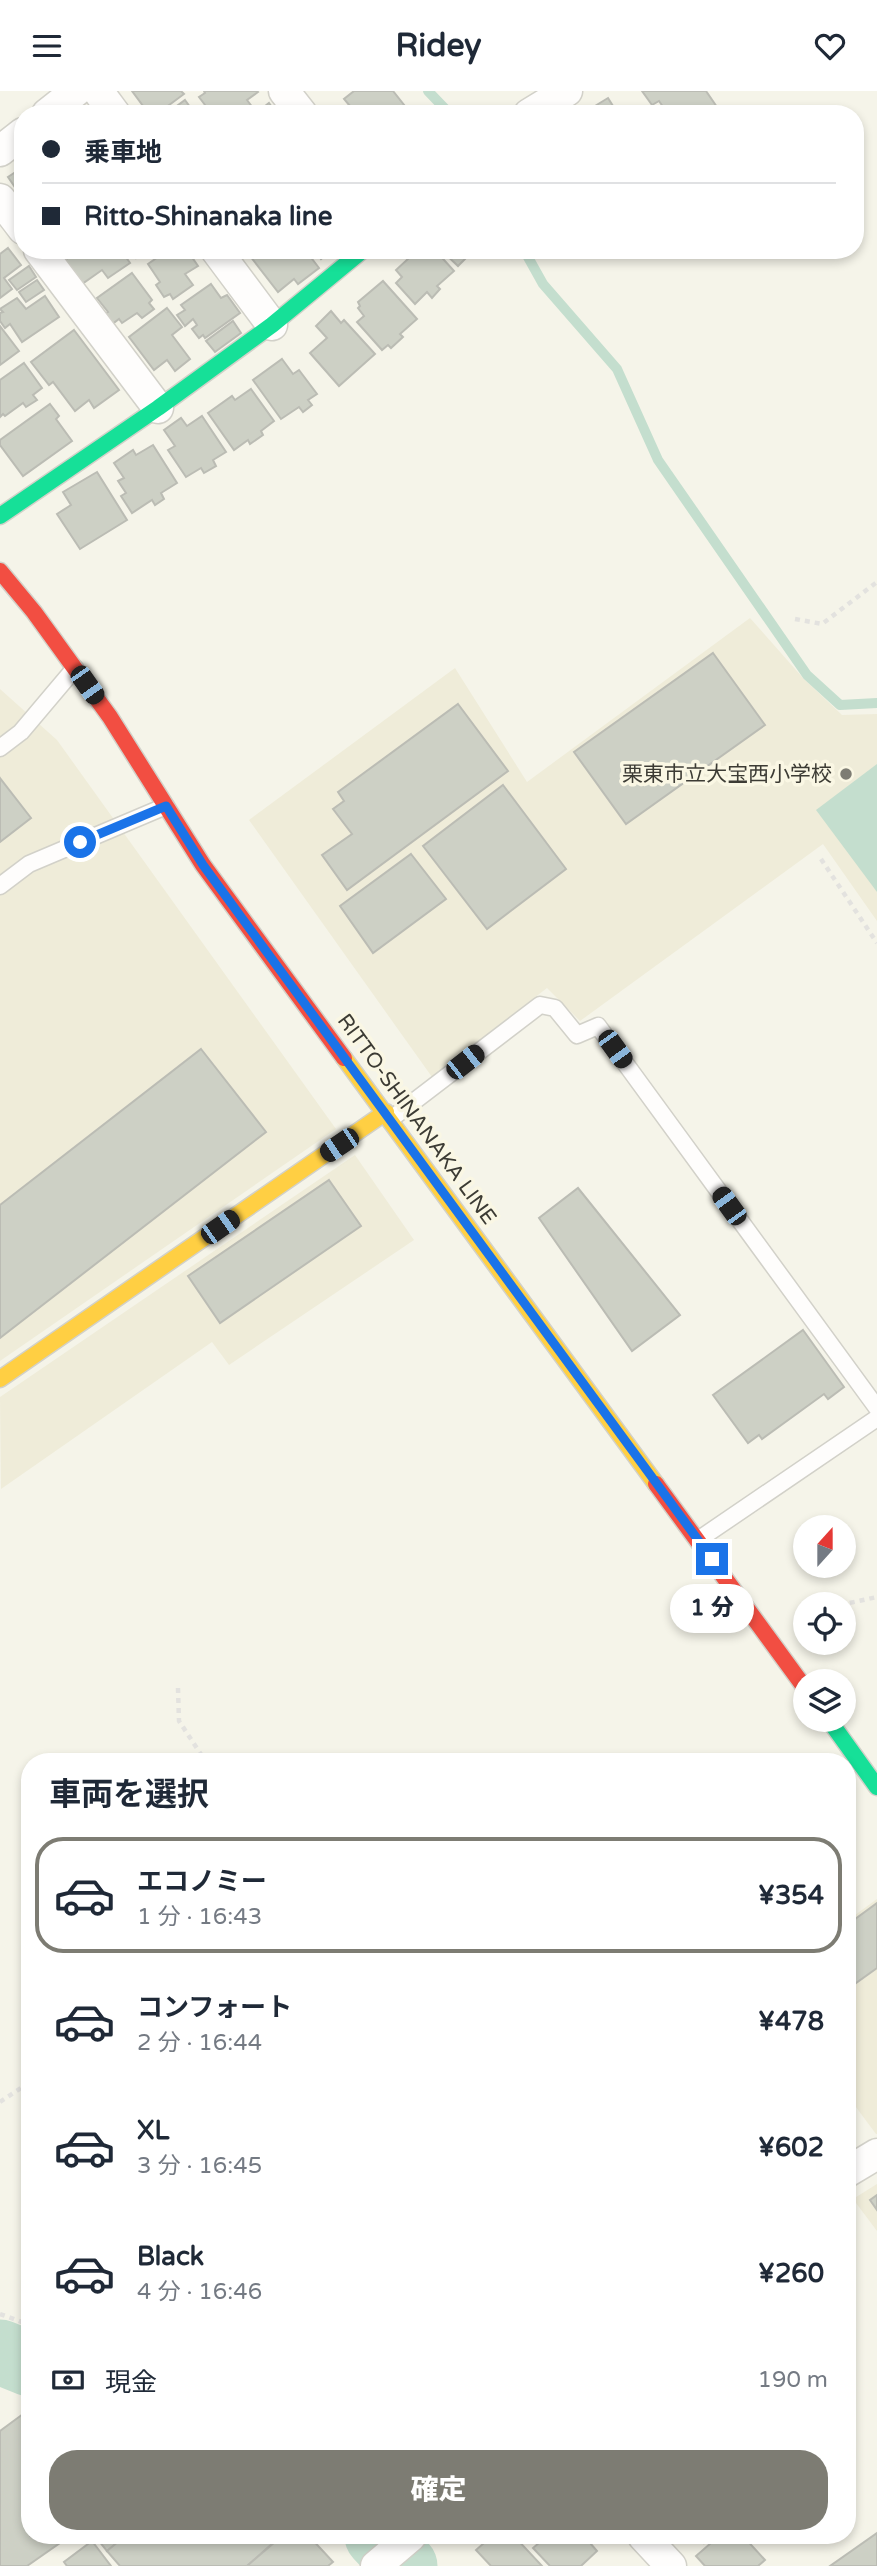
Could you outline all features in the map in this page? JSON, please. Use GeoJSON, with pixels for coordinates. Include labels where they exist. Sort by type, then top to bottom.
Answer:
{"type":"FeatureCollection","features":[{"type":"Feature","properties":{"kind":"main road"},"geometry":{"type":"LineString","coordinates":[[0,516],[158,408],[272,325],[352,259]]}},
{"type":"Feature","properties":{"kind":"main road","name":"RITTO-SHINANAKA LINE"},"geometry":{"type":"LineString","coordinates":[[0,571],[34,612],[110,717],[203,865],[793,1671]]}},
{"type":"Feature","properties":{"kind":"main road"},"geometry":{"type":"LineString","coordinates":[[0,1379],[388,1115]]}},
{"type":"Feature","properties":{"kind":"main road"},"geometry":{"type":"LineString","coordinates":[[838,1732],[853,1753]]}},
{"type":"Feature","properties":{"kind":"main road"},"geometry":{"type":"LineString","coordinates":[[856,1758],[877,1787]]}},
{"type":"Feature","properties":{"kind":"street"},"geometry":{"type":"LineString","coordinates":[[58,105],[76,91]]}},
{"type":"Feature","properties":{"kind":"street"},"geometry":{"type":"LineString","coordinates":[[284,91],[295,105]]}},
{"type":"Feature","properties":{"kind":"street"},"geometry":{"type":"LineString","coordinates":[[544,105],[568,91]]}},
{"type":"Feature","properties":{"kind":"street"},"geometry":{"type":"LineString","coordinates":[[0,151],[14,140]]}},
{"type":"Feature","properties":{"kind":"street"},"geometry":{"type":"LineString","coordinates":[[0,199],[14,217]]}},
{"type":"Feature","properties":{"kind":"street"},"geometry":{"type":"LineString","coordinates":[[45,259],[158,408]]}},
{"type":"Feature","properties":{"kind":"street"},"geometry":{"type":"LineString","coordinates":[[223,259],[272,325]]}},
{"type":"Feature","properties":{"kind":"street"},"geometry":{"type":"LineString","coordinates":[[856,2167],[877,2154]]}},
{"type":"Feature","properties":{"kind":"street"},"geometry":{"type":"LineString","coordinates":[[376,2566],[402,2544]]}},
{"type":"Feature","properties":{"kind":"street"},"geometry":{"type":"LineString","coordinates":[[650,2544],[671,2566]]}},
{"type":"Feature","properties":{"kind":"lane"},"geometry":{"type":"LineString","coordinates":[[0,748],[21,732],[75,668]]}},
{"type":"Feature","properties":{"kind":"lane"},"geometry":{"type":"LineString","coordinates":[[0,886],[29,864],[166,806]]}},
{"type":"Feature","properties":{"kind":"lane"},"geometry":{"type":"LineString","coordinates":[[388,1115],[540,1005],[555,1008],[577,1035],[598,1026],[877,1408]]}},
{"type":"Feature","properties":{"kind":"lane"},"geometry":{"type":"LineString","coordinates":[[698,1540],[877,1418]]}},
{"type":"Feature","properties":{"kind":"path"},"geometry":{"type":"LineString","coordinates":[[796,619],[822,624],[877,582]]}},
{"type":"Feature","properties":{"kind":"path"},"geometry":{"type":"LineString","coordinates":[[821,859],[877,943]]}},
{"type":"Feature","properties":{"kind":"path"},"geometry":{"type":"LineString","coordinates":[[856,1602],[877,1597]]}},
{"type":"Feature","properties":{"kind":"path"},"geometry":{"type":"LineString","coordinates":[[178,1688],[179,1721],[200,1753]]}},
{"type":"Feature","properties":{"kind":"path"},"geometry":{"type":"LineString","coordinates":[[0,2102],[21,2088]]}},
{"type":"Feature","properties":{"kind":"path"},"geometry":{"type":"LineString","coordinates":[[0,2314],[21,2322]]}},
{"type":"Feature","properties":{"kind":"shaded area"},"geometry":{"type":"Polygon","coordinates":[[[750,618],[803,678],[842,715],[877,714],[877,921],[823,844],[580,1021],[547,988],[432,1077],[249,820],[455,668],[527,782],[750,618]]]}},
{"type":"Feature","properties":{"kind":"shaded area"},"geometry":{"type":"Polygon","coordinates":[[[0,689],[57,740],[336,1129],[0,1361],[0,689]]]}},
{"type":"Feature","properties":{"kind":"shaded area"},"geometry":{"type":"Polygon","coordinates":[[[877,764],[877,892],[816,810],[877,764]]]}},
{"type":"Feature","properties":{"kind":"shaded area"},"geometry":{"type":"Polygon","coordinates":[[[355,1155],[414,1240],[229,1365],[212,1342],[1,1489],[0,1397],[355,1155]]]}},
{"type":"Feature","properties":{"kind":"shaded area"},"geometry":{"type":"Polygon","coordinates":[[[877,1899],[877,2134],[856,2107],[856,1914],[877,1899]]]}},
{"type":"Feature","properties":{"kind":"shaded area"},"geometry":{"type":"Polygon","coordinates":[[[877,2184],[877,2231],[856,2203],[856,2197],[877,2184]]]}},
{"type":"Feature","properties":{"kind":"building"},"geometry":{"type":"Polygon","coordinates":[[[132,91],[181,91],[184,94],[169,105],[142,105],[132,91]]]}},
{"type":"Feature","properties":{"kind":"building"},"geometry":{"type":"Polygon","coordinates":[[[204,91],[258,92],[247,100],[251,105],[205,105],[199,97],[204,91]]]}},
{"type":"Feature","properties":{"kind":"building"},"geometry":{"type":"Polygon","coordinates":[[[354,91],[393,91],[404,105],[349,105],[344,99],[354,91]]]}},
{"type":"Feature","properties":{"kind":"building"},"geometry":{"type":"Polygon","coordinates":[[[642,91],[706,91],[716,105],[662,105],[659,101],[652,105],[642,91]]]}},
{"type":"Feature","properties":{"kind":"building"},"geometry":{"type":"Polygon","coordinates":[[[608,98],[612,105],[597,105],[608,98]]]}},
{"type":"Feature","properties":{"kind":"building"},"geometry":{"type":"Polygon","coordinates":[[[14,173],[14,186],[8,177],[14,173]]]}},
{"type":"Feature","properties":{"kind":"building"},"geometry":{"type":"Polygon","coordinates":[[[8,248],[21,265],[4,278],[12,289],[0,298],[0,254],[8,248]]]}},
{"type":"Feature","properties":{"kind":"building"},"geometry":{"type":"Polygon","coordinates":[[[127,259],[130,263],[108,278],[102,270],[82,284],[65,260],[127,259]]]}},
{"type":"Feature","properties":{"kind":"building"},"geometry":{"type":"Polygon","coordinates":[[[155,259],[193,259],[198,266],[185,274],[193,285],[173,299],[170,294],[164,297],[156,285],[160,282],[148,264],[155,259]]]}},
{"type":"Feature","properties":{"kind":"building"},"geometry":{"type":"Polygon","coordinates":[[[252,259],[312,259],[319,268],[298,284],[294,279],[278,292],[252,259]]]}},
{"type":"Feature","properties":{"kind":"building"},"geometry":{"type":"Polygon","coordinates":[[[408,259],[443,259],[454,271],[437,286],[440,289],[432,298],[427,292],[415,304],[396,283],[402,277],[396,270],[408,259]]]}},
{"type":"Feature","properties":{"kind":"building"},"geometry":{"type":"Polygon","coordinates":[[[451,259],[465,259],[458,266],[451,259]]]}},
{"type":"Feature","properties":{"kind":"building"},"geometry":{"type":"Polygon","coordinates":[[[29,266],[36,277],[17,290],[9,280],[29,266]]]}},
{"type":"Feature","properties":{"kind":"building"},"geometry":{"type":"Polygon","coordinates":[[[132,273],[152,300],[149,303],[154,309],[142,318],[137,313],[122,323],[119,319],[111,325],[103,315],[108,312],[97,298],[132,273]]]}},
{"type":"Feature","properties":{"kind":"building"},"geometry":{"type":"Polygon","coordinates":[[[37,280],[44,290],[26,302],[19,292],[37,280]]]}},
{"type":"Feature","properties":{"kind":"building"},"geometry":{"type":"Polygon","coordinates":[[[383,281],[417,319],[400,334],[403,337],[391,348],[388,345],[382,350],[357,322],[364,316],[358,308],[358,302],[383,281]]]}},
{"type":"Feature","properties":{"kind":"building"},"geometry":{"type":"Polygon","coordinates":[[[211,284],[221,298],[227,295],[240,313],[205,338],[203,335],[199,338],[192,329],[197,325],[193,319],[185,326],[177,315],[185,310],[181,305],[211,284]]]}},
{"type":"Feature","properties":{"kind":"building"},"geometry":{"type":"Polygon","coordinates":[[[45,296],[59,317],[22,342],[10,324],[5,328],[0,321],[0,313],[3,312],[0,309],[17,298],[26,309],[45,296]]]}},
{"type":"Feature","properties":{"kind":"building"},"geometry":{"type":"Polygon","coordinates":[[[167,308],[182,327],[172,335],[190,359],[175,371],[167,360],[154,370],[129,337],[167,308]]]}},
{"type":"Feature","properties":{"kind":"building"},"geometry":{"type":"Polygon","coordinates":[[[331,311],[341,323],[344,320],[375,354],[339,386],[310,353],[327,338],[316,326],[331,311]]]}},
{"type":"Feature","properties":{"kind":"building"},"geometry":{"type":"Polygon","coordinates":[[[233,321],[241,333],[215,352],[206,341],[233,321]]]}},
{"type":"Feature","properties":{"kind":"building"},"geometry":{"type":"Polygon","coordinates":[[[0,326],[19,351],[0,365],[0,326]]]}},
{"type":"Feature","properties":{"kind":"building"},"geometry":{"type":"Polygon","coordinates":[[[74,330],[119,390],[94,408],[89,400],[75,411],[53,382],[49,385],[31,362],[74,330]]]}},
{"type":"Feature","properties":{"kind":"building"},"geometry":{"type":"Polygon","coordinates":[[[282,359],[293,374],[299,370],[317,394],[308,400],[312,405],[303,412],[299,407],[281,419],[253,380],[282,359]]]}},
{"type":"Feature","properties":{"kind":"building"},"geometry":{"type":"Polygon","coordinates":[[[24,363],[42,388],[33,395],[37,400],[26,407],[23,403],[0,417],[0,380],[24,363]]]}},
{"type":"Feature","properties":{"kind":"building"},"geometry":{"type":"Polygon","coordinates":[[[251,389],[274,421],[261,431],[263,435],[250,444],[248,440],[234,450],[208,413],[232,396],[235,400],[251,389]]]}},
{"type":"Feature","properties":{"kind":"building"},"geometry":{"type":"Polygon","coordinates":[[[50,404],[59,416],[56,419],[72,441],[23,476],[0,445],[0,440],[50,404]]]}},
{"type":"Feature","properties":{"kind":"building"},"geometry":{"type":"Polygon","coordinates":[[[202,416],[226,452],[213,460],[216,466],[204,473],[201,468],[186,477],[168,450],[175,446],[164,430],[181,418],[187,426],[202,416]]]}},
{"type":"Feature","properties":{"kind":"building"},"geometry":{"type":"Polygon","coordinates":[[[153,445],[177,483],[161,493],[164,499],[155,505],[152,500],[132,513],[121,496],[126,493],[118,481],[124,478],[114,463],[133,450],[136,455],[153,445]]]}},
{"type":"Feature","properties":{"kind":"building"},"geometry":{"type":"Polygon","coordinates":[[[97,472],[127,520],[80,549],[57,514],[71,505],[63,492],[97,472]]]}},
{"type":"Feature","properties":{"kind":"building"},"geometry":{"type":"Polygon","coordinates":[[[713,653],[765,725],[626,824],[574,752],[713,653]]]}},
{"type":"Feature","properties":{"kind":"building"},"geometry":{"type":"Polygon","coordinates":[[[458,704],[508,771],[347,890],[322,855],[352,834],[333,809],[344,801],[338,792],[458,704]]]}},
{"type":"Feature","properties":{"kind":"building"},"geometry":{"type":"Polygon","coordinates":[[[0,778],[31,818],[0,842],[0,778]]]}},
{"type":"Feature","properties":{"kind":"building"},"geometry":{"type":"Polygon","coordinates":[[[503,785],[566,869],[487,929],[423,846],[503,785]]]}},
{"type":"Feature","properties":{"kind":"building"},"geometry":{"type":"Polygon","coordinates":[[[411,854],[446,899],[373,953],[340,906],[411,854]]]}},
{"type":"Feature","properties":{"kind":"building"},"geometry":{"type":"Polygon","coordinates":[[[201,1049],[266,1132],[0,1338],[0,1205],[201,1049]]]}},
{"type":"Feature","properties":{"kind":"building"},"geometry":{"type":"Polygon","coordinates":[[[329,1180],[361,1226],[220,1323],[188,1276],[329,1180]]]}},
{"type":"Feature","properties":{"kind":"building"},"geometry":{"type":"Polygon","coordinates":[[[578,1188],[680,1315],[632,1351],[539,1218],[578,1188]]]}},
{"type":"Feature","properties":{"kind":"building"},"geometry":{"type":"Polygon","coordinates":[[[803,1330],[844,1387],[828,1399],[824,1394],[762,1439],[759,1435],[748,1443],[713,1395],[803,1330]]]}},
{"type":"Feature","properties":{"kind":"building"},"geometry":{"type":"Polygon","coordinates":[[[877,1903],[877,1968],[856,1983],[856,1918],[877,1903]]]}},
{"type":"Feature","properties":{"kind":"building"},"geometry":{"type":"Polygon","coordinates":[[[877,2195],[877,2210],[870,2200],[877,2195]]]}},
{"type":"Feature","properties":{"kind":"building"},"geometry":{"type":"Polygon","coordinates":[[[21,2415],[21,2544],[59,2544],[27,2566],[0,2566],[0,2431],[21,2415]]]}},
{"type":"Feature","properties":{"kind":"building"},"geometry":{"type":"Polygon","coordinates":[[[877,2533],[877,2566],[830,2566],[877,2533]]]}},
{"type":"Feature","properties":{"kind":"building"},"geometry":{"type":"Polygon","coordinates":[[[88,2544],[94,2544],[111,2566],[67,2566],[64,2562],[88,2544]]]}},
{"type":"Feature","properties":{"kind":"building"},"geometry":{"type":"Polygon","coordinates":[[[101,2544],[115,2544],[107,2551],[101,2544]]]}},
{"type":"Feature","properties":{"kind":"building"},"geometry":{"type":"Polygon","coordinates":[[[115,2544],[272,2544],[247,2566],[120,2566],[107,2551],[115,2544]]]}},
{"type":"Feature","properties":{"kind":"building"},"geometry":{"type":"Polygon","coordinates":[[[273,2544],[316,2544],[333,2562],[328,2566],[247,2566],[273,2544]]]}},
{"type":"Feature","properties":{"kind":"building"},"geometry":{"type":"Polygon","coordinates":[[[483,2544],[521,2544],[542,2566],[491,2566],[476,2550],[483,2544]]]}},
{"type":"Feature","properties":{"kind":"building"},"geometry":{"type":"Polygon","coordinates":[[[538,2544],[591,2544],[597,2551],[581,2566],[550,2566],[533,2548],[538,2544]]]}},
{"type":"Feature","properties":{"kind":"building"},"geometry":{"type":"Polygon","coordinates":[[[710,2544],[750,2544],[765,2560],[758,2566],[705,2566],[696,2556],[710,2544]]]}},
{"type":"Feature","properties":{"kind":"waterway"},"geometry":{"type":"LineString","coordinates":[[428,91],[441,105]]}},
{"type":"Feature","properties":{"kind":"waterway"},"geometry":{"type":"LineString","coordinates":[[529,259],[543,284],[617,369],[658,460],[807,675],[840,705],[877,703]]}},
{"type":"Feature","properties":{"kind":"waterway"},"geometry":{"type":"LineString","coordinates":[[0,2352],[21,2360]]}},
{"type":"Feature","properties":{"kind":"waterway"},"geometry":{"type":"LineString","coordinates":[[384,2544],[405,2566]]}},
{"type":"Feature","properties":{"kind":"traffic: fast"},"geometry":{"type":"LineString","coordinates":[[0,516],[158,408],[272,325],[352,259]]}},
{"type":"Feature","properties":{"kind":"traffic: fast"},"geometry":{"type":"LineString","coordinates":[[838,1732],[853,1753]]}},
{"type":"Feature","properties":{"kind":"traffic: fast"},"geometry":{"type":"LineString","coordinates":[[856,1758],[877,1787]]}},
{"type":"Feature","properties":{"kind":"traffic: slow"},"geometry":{"type":"LineString","coordinates":[[344,1058],[656,1484]]}},
{"type":"Feature","properties":{"kind":"traffic: slow"},"geometry":{"type":"LineString","coordinates":[[0,1379],[386,1112]]}},
{"type":"Feature","properties":{"kind":"traffic: jam"},"geometry":{"type":"LineString","coordinates":[[0,571],[34,612],[110,717],[203,865],[344,1058]]}},
{"type":"Feature","properties":{"kind":"traffic: jam"},"geometry":{"type":"LineString","coordinates":[[656,1484],[793,1672]]}},
{"type":"Feature","properties":{"kind":"place","name":"栗東市立大宝西小学校"},"geometry":{"type":"Point","coordinates":[846,774]}},
{"type":"Feature","properties":{"kind":"route"},"geometry":{"type":"LineString","coordinates":[[80,842],[166,806],[203,865],[712,1559]]}}]}
